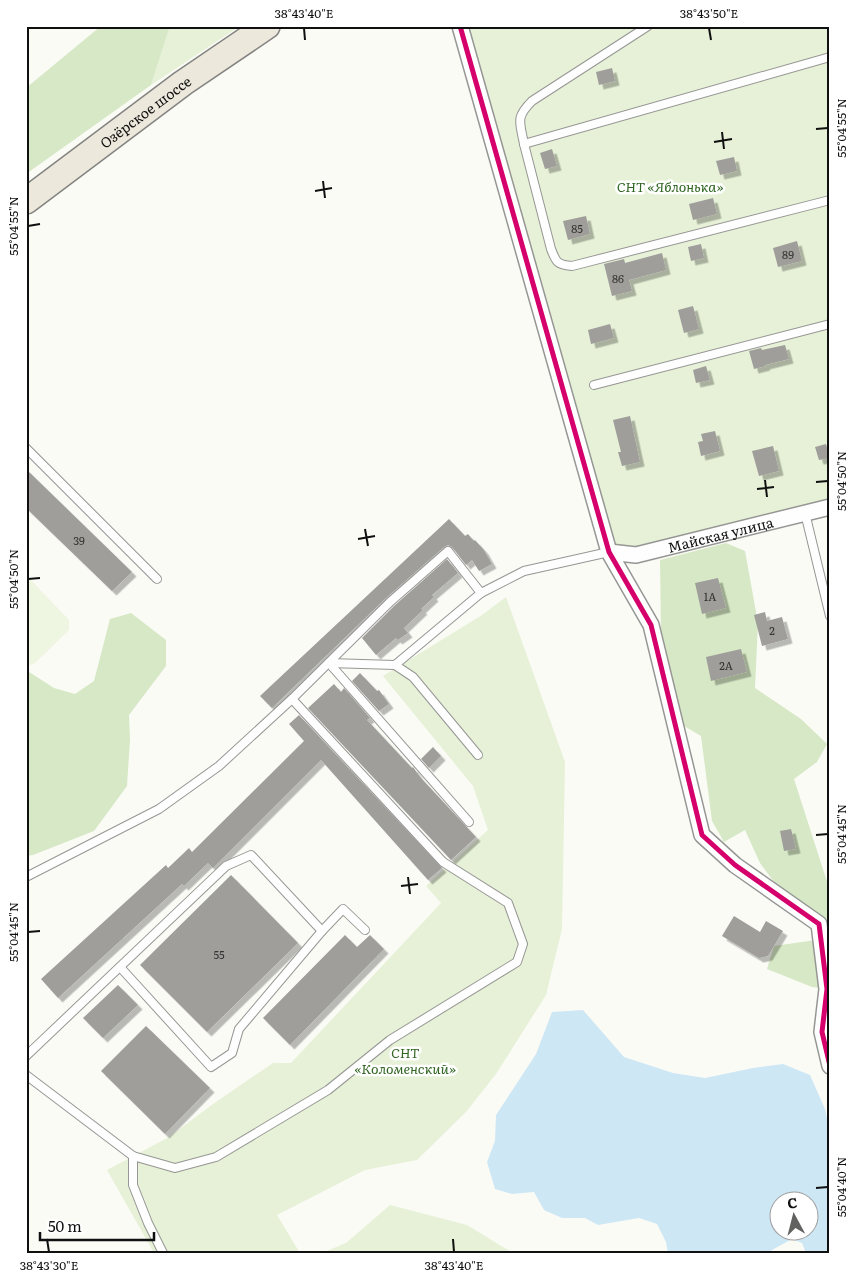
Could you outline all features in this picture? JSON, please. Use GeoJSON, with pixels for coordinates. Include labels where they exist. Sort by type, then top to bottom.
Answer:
{"type":"FeatureCollection","features":[{"type":"Feature","properties":{"kind":"main road","name":"Озёрское шоссе"},"geometry":{"type":"LineString","coordinates":[[26,201],[183,83],[267,26]]}},
{"type":"Feature","properties":{"kind":"street"},"geometry":{"type":"LineString","coordinates":[[460,26],[609,552],[651,625],[702,834],[735,865],[819,924],[827,989],[822,1032],[830,1066]]}},
{"type":"Feature","properties":{"kind":"street","name":"Майская улица"},"geometry":{"type":"LineString","coordinates":[[609,552],[636,554],[830,507]]}},
{"type":"Feature","properties":{"kind":"lane"},"geometry":{"type":"LineString","coordinates":[[648,26],[532,101],[522,111],[520,118],[524,144],[555,260],[563,265],[572,266],[830,200]]}},
{"type":"Feature","properties":{"kind":"lane"},"geometry":{"type":"LineString","coordinates":[[524,144],[830,57]]}},
{"type":"Feature","properties":{"kind":"lane"},"geometry":{"type":"LineString","coordinates":[[594,385],[830,324]]}},
{"type":"Feature","properties":{"kind":"lane"},"geometry":{"type":"LineString","coordinates":[[26,448],[157,579]]}},
{"type":"Feature","properties":{"kind":"lane"},"geometry":{"type":"LineString","coordinates":[[805,513],[830,616]]}},
{"type":"Feature","properties":{"kind":"lane"},"geometry":{"type":"LineString","coordinates":[[26,877],[159,809],[219,766],[292,699],[390,602],[448,551],[481,593]]}},
{"type":"Feature","properties":{"kind":"lane"},"geometry":{"type":"LineString","coordinates":[[395,665],[481,593],[524,571],[609,552]]}},
{"type":"Feature","properties":{"kind":"lane"},"geometry":{"type":"LineString","coordinates":[[329,663],[395,665],[413,677],[478,755]]}},
{"type":"Feature","properties":{"kind":"lane"},"geometry":{"type":"LineString","coordinates":[[329,663],[469,822]]}},
{"type":"Feature","properties":{"kind":"lane"},"geometry":{"type":"LineString","coordinates":[[26,1075],[133,1156],[175,1168],[216,1157],[328,1090],[390,1040],[517,962],[523,944],[508,903],[443,862],[292,699]]}},
{"type":"Feature","properties":{"kind":"lane"},"geometry":{"type":"LineString","coordinates":[[26,1056],[226,866],[251,855],[322,931]]}},
{"type":"Feature","properties":{"kind":"lane"},"geometry":{"type":"LineString","coordinates":[[120,967],[210,1067],[232,1053],[239,1029],[343,909],[365,930]]}},
{"type":"Feature","properties":{"kind":"lane"},"geometry":{"type":"LineString","coordinates":[[133,1156],[133,1185],[148,1223],[163,1253]]}},
{"type":"Feature","properties":{"kind":"green space"},"geometry":{"type":"Polygon","coordinates":[[[101,26],[170,26],[151,85],[26,174],[26,88],[101,26]]]}},
{"type":"Feature","properties":{"kind":"green space"},"geometry":{"type":"Polygon","coordinates":[[[170,26],[240,26],[151,85],[170,26]]]}},
{"type":"Feature","properties":{"kind":"green space","name":"СНТ «Яблонька»"},"geometry":{"type":"Polygon","coordinates":[[[460,26],[830,26],[830,507],[636,555],[609,552],[460,26]]]}},
{"type":"Feature","properties":{"kind":"green space"},"geometry":{"type":"Polygon","coordinates":[[[726,543],[745,551],[758,623],[755,688],[801,719],[827,744],[817,762],[794,779],[830,891],[830,926],[777,886],[760,863],[745,830],[724,842],[712,821],[701,736],[684,726],[661,634],[660,560],[726,543]]]}},
{"type":"Feature","properties":{"kind":"green space"},"geometry":{"type":"Polygon","coordinates":[[[26,575],[69,620],[69,630],[34,664],[28,666],[26,665],[26,575]]]}},
{"type":"Feature","properties":{"kind":"green space","name":"СНТ «Коломенский»"},"geometry":{"type":"Polygon","coordinates":[[[506,597],[565,762],[562,929],[546,995],[496,1074],[466,1112],[417,1160],[365,1170],[277,1215],[300,1253],[154,1253],[107,1170],[169,1137],[273,1063],[291,1063],[441,903],[426,886],[488,830],[473,786],[383,676],[482,615],[506,597]]]}},
{"type":"Feature","properties":{"kind":"green space"},"geometry":{"type":"Polygon","coordinates":[[[131,613],[166,640],[166,666],[129,715],[130,740],[127,786],[94,831],[26,856],[26,670],[54,688],[75,694],[94,681],[110,619],[131,613]]]}},
{"type":"Feature","properties":{"kind":"green space"},"geometry":{"type":"Polygon","coordinates":[[[830,938],[830,989],[812,987],[767,969],[774,946],[830,938]]]}},
{"type":"Feature","properties":{"kind":"green space"},"geometry":{"type":"Polygon","coordinates":[[[390,1205],[467,1225],[513,1253],[322,1253],[346,1243],[390,1205]]]}},
{"type":"Feature","properties":{"kind":"water"},"geometry":{"type":"Polygon","coordinates":[[[583,1010],[624,1057],[673,1073],[705,1078],[783,1064],[810,1075],[825,1109],[830,1131],[830,1252],[806,1253],[802,1243],[800,1242],[818,1242],[818,1192],[768,1192],[768,1242],[787,1242],[769,1253],[668,1253],[666,1242],[657,1224],[639,1218],[598,1225],[585,1218],[562,1218],[544,1210],[534,1192],[512,1194],[495,1189],[487,1162],[495,1141],[496,1115],[536,1054],[552,1012],[583,1010]]]}},
{"type":"Feature","properties":{"kind":"building"},"geometry":{"type":"Polygon","coordinates":[[[612,68],[615,81],[599,85],[596,72],[612,68]]]}},
{"type":"Feature","properties":{"kind":"building"},"geometry":{"type":"Polygon","coordinates":[[[552,149],[557,166],[545,169],[540,153],[552,149]]]}},
{"type":"Feature","properties":{"kind":"building"},"geometry":{"type":"Polygon","coordinates":[[[734,157],[737,171],[720,175],[716,161],[734,157]]]}},
{"type":"Feature","properties":{"kind":"building"},"geometry":{"type":"Polygon","coordinates":[[[713,198],[717,214],[693,220],[689,204],[713,198]]]}},
{"type":"Feature","properties":{"kind":"building"},"geometry":{"type":"Polygon","coordinates":[[[586,216],[590,234],[568,240],[563,221],[586,216]]]}},
{"type":"Feature","properties":{"kind":"building"},"geometry":{"type":"Polygon","coordinates":[[[797,241],[802,261],[778,267],[773,248],[797,241]]]}},
{"type":"Feature","properties":{"kind":"building"},"geometry":{"type":"Polygon","coordinates":[[[701,244],[704,258],[691,261],[688,247],[701,244]]]}},
{"type":"Feature","properties":{"kind":"building"},"geometry":{"type":"Polygon","coordinates":[[[662,253],[666,270],[629,280],[632,291],[612,296],[604,264],[624,259],[625,263],[662,253]]]}},
{"type":"Feature","properties":{"kind":"building"},"geometry":{"type":"Polygon","coordinates":[[[693,306],[699,329],[684,333],[678,310],[693,306]]]}},
{"type":"Feature","properties":{"kind":"building"},"geometry":{"type":"Polygon","coordinates":[[[610,324],[614,338],[591,344],[588,330],[610,324]]]}},
{"type":"Feature","properties":{"kind":"building"},"geometry":{"type":"Polygon","coordinates":[[[785,345],[789,359],[754,369],[749,351],[785,345]]]}},
{"type":"Feature","properties":{"kind":"building"},"geometry":{"type":"Polygon","coordinates":[[[706,366],[710,380],[696,383],[693,370],[706,366]]]}},
{"type":"Feature","properties":{"kind":"building"},"geometry":{"type":"Polygon","coordinates":[[[630,416],[640,462],[622,466],[618,452],[621,452],[613,420],[630,416]]]}},
{"type":"Feature","properties":{"kind":"building"},"geometry":{"type":"Polygon","coordinates":[[[715,431],[720,451],[701,456],[698,442],[703,441],[701,434],[715,431]]]}},
{"type":"Feature","properties":{"kind":"building"},"geometry":{"type":"Polygon","coordinates":[[[826,444],[830,458],[819,460],[815,447],[826,444]]]}},
{"type":"Feature","properties":{"kind":"building"},"geometry":{"type":"Polygon","coordinates":[[[773,446],[779,471],[759,476],[752,451],[773,446]]]}},
{"type":"Feature","properties":{"kind":"building"},"geometry":{"type":"Polygon","coordinates":[[[26,469],[132,572],[112,591],[26,508],[26,469]]]}},
{"type":"Feature","properties":{"kind":"building"},"geometry":{"type":"Polygon","coordinates":[[[449,519],[465,536],[468,534],[475,540],[484,550],[492,564],[479,571],[472,560],[466,565],[452,547],[448,545],[444,547],[386,598],[272,708],[260,696],[449,519]]]}},
{"type":"Feature","properties":{"kind":"building"},"geometry":{"type":"Polygon","coordinates":[[[447,559],[458,573],[432,595],[434,597],[421,609],[423,610],[404,628],[408,633],[398,640],[396,638],[376,655],[362,638],[394,606],[447,559]]]}},
{"type":"Feature","properties":{"kind":"building"},"geometry":{"type":"Polygon","coordinates":[[[718,578],[726,608],[702,614],[695,583],[718,578]]]}},
{"type":"Feature","properties":{"kind":"building"},"geometry":{"type":"Polygon","coordinates":[[[765,612],[767,621],[782,617],[788,639],[762,646],[754,615],[765,612]]]}},
{"type":"Feature","properties":{"kind":"building"},"geometry":{"type":"Polygon","coordinates":[[[741,649],[747,672],[711,681],[706,657],[741,649]]]}},
{"type":"Feature","properties":{"kind":"building"},"geometry":{"type":"Polygon","coordinates":[[[360,673],[377,691],[379,690],[389,704],[379,711],[352,681],[360,673]]]}},
{"type":"Feature","properties":{"kind":"building"},"geometry":{"type":"Polygon","coordinates":[[[334,684],[341,692],[344,688],[370,718],[367,720],[413,767],[476,837],[451,860],[308,708],[334,684]]]}},
{"type":"Feature","properties":{"kind":"building"},"geometry":{"type":"Polygon","coordinates":[[[299,715],[442,868],[428,880],[321,760],[213,868],[208,863],[184,886],[182,884],[58,998],[41,979],[166,865],[168,868],[189,848],[192,852],[304,741],[289,724],[299,715]]]}},
{"type":"Feature","properties":{"kind":"building"},"geometry":{"type":"Polygon","coordinates":[[[433,747],[441,756],[429,768],[421,759],[433,747]]]}},
{"type":"Feature","properties":{"kind":"building"},"geometry":{"type":"Polygon","coordinates":[[[791,829],[796,849],[784,851],[780,831],[791,829]]]}},
{"type":"Feature","properties":{"kind":"building"},"geometry":{"type":"Polygon","coordinates":[[[231,875],[298,943],[207,1032],[140,965],[231,875]]]}},
{"type":"Feature","properties":{"kind":"building"},"geometry":{"type":"Polygon","coordinates":[[[734,916],[760,932],[766,921],[783,931],[768,956],[759,958],[722,936],[734,916]]]}},
{"type":"Feature","properties":{"kind":"building"},"geometry":{"type":"Polygon","coordinates":[[[345,935],[357,947],[370,935],[384,949],[290,1045],[263,1018],[345,935]]]}},
{"type":"Feature","properties":{"kind":"building"},"geometry":{"type":"Polygon","coordinates":[[[118,985],[138,1005],[103,1038],[83,1018],[118,985]]]}},
{"type":"Feature","properties":{"kind":"building"},"geometry":{"type":"Polygon","coordinates":[[[146,1026],[210,1088],[165,1134],[101,1071],[146,1026]]]}},
{"type":"Feature","properties":{"kind":"cycle path"},"geometry":{"type":"LineString","coordinates":[[460,26],[609,552],[651,625],[702,835],[735,865],[819,924],[827,989],[822,1032],[830,1066]]}}]}
